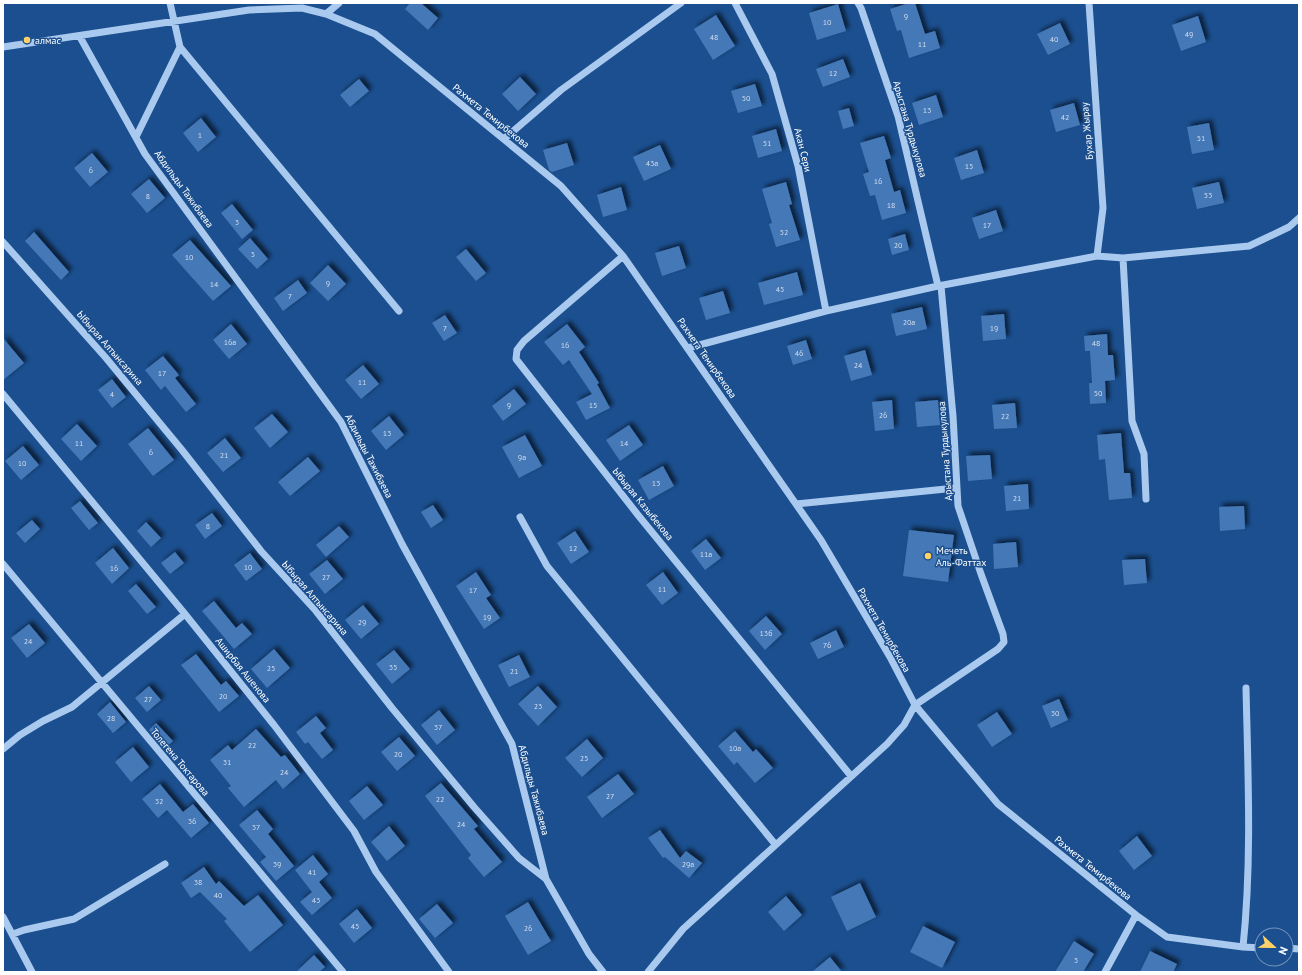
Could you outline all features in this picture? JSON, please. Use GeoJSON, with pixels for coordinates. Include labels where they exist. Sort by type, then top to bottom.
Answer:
{"type":"FeatureCollection","features":[{"type":"Feature","properties":{"kind":"street"},"geometry":{"type":"LineString","coordinates":[[170,3],[180,47],[398,311]]}},
{"type":"Feature","properties":{"kind":"street"},"geometry":{"type":"LineString","coordinates":[[326,14],[339,3]]}},
{"type":"Feature","properties":{"kind":"street"},"geometry":{"type":"LineString","coordinates":[[504,140],[561,90],[681,3]]}},
{"type":"Feature","properties":{"kind":"street","name":"Акан Сери"},"geometry":{"type":"LineString","coordinates":[[735,3],[772,74],[798,166],[826,311]]}},
{"type":"Feature","properties":{"kind":"street","name":"Арыстана Турдыкулова"},"geometry":{"type":"LineString","coordinates":[[858,3],[898,116],[940,286],[953,416],[958,506],[1003,634],[1004,642],[998,649],[915,705]]}},
{"type":"Feature","properties":{"kind":"street","name":"Бухар Жырау"},"geometry":{"type":"LineString","coordinates":[[1089,3],[1104,208],[1096,256]]}},
{"type":"Feature","properties":{"kind":"street","name":"Рахмета Темирбекова"},"geometry":{"type":"LineString","coordinates":[[3,47],[80,37],[249,10],[302,8],[326,14],[375,34],[561,186],[623,256],[821,540],[890,657],[915,705],[998,804],[1136,915],[1167,937],[1243,948],[1254,948]]}},
{"type":"Feature","properties":{"kind":"street","name":"Абдильды Тажибаева"},"geometry":{"type":"LineString","coordinates":[[80,37],[150,160],[341,422],[402,544],[512,744],[546,879]]}},
{"type":"Feature","properties":{"kind":"street"},"geometry":{"type":"LineString","coordinates":[[136,137],[180,47]]}},
{"type":"Feature","properties":{"kind":"street"},"geometry":{"type":"LineString","coordinates":[[688,348],[826,311],[940,286],[1096,256],[1123,258],[1249,246],[1289,227],[1299,218]]}},
{"type":"Feature","properties":{"kind":"street","name":"Ыбырая Алтынсарина"},"geometry":{"type":"LineString","coordinates":[[3,242],[111,364],[182,450],[260,551],[316,611],[392,708],[474,807],[519,858],[546,879],[588,954],[603,972]]}},
{"type":"Feature","properties":{"kind":"street","name":"Ыбырая Казыбекова"},"geometry":{"type":"LineString","coordinates":[[623,256],[524,340],[517,350],[516,359],[638,515],[851,776]]}},
{"type":"Feature","properties":{"kind":"street"},"geometry":{"type":"LineString","coordinates":[[1123,258],[1132,421],[1144,454],[1146,500]]}},
{"type":"Feature","properties":{"kind":"street","name":"Аширбая Ашенова"},"geometry":{"type":"LineString","coordinates":[[3,394],[185,614],[274,725],[354,831],[376,872],[449,972]]}},
{"type":"Feature","properties":{"kind":"street"},"geometry":{"type":"LineString","coordinates":[[796,504],[956,488]]}},
{"type":"Feature","properties":{"kind":"street"},"geometry":{"type":"LineString","coordinates":[[520,517],[547,566],[775,844]]}},
{"type":"Feature","properties":{"kind":"street","name":"Толегена Токтарова"},"geometry":{"type":"LineString","coordinates":[[3,564],[343,972]]}},
{"type":"Feature","properties":{"kind":"street"},"geometry":{"type":"LineString","coordinates":[[3,749],[20,735],[43,721],[72,708],[185,614]]}},
{"type":"Feature","properties":{"kind":"street"},"geometry":{"type":"LineString","coordinates":[[1243,948],[1249,864],[1246,688]]}},
{"type":"Feature","properties":{"kind":"street"},"geometry":{"type":"LineString","coordinates":[[648,972],[683,929],[887,744],[904,725],[915,705]]}},
{"type":"Feature","properties":{"kind":"street"},"geometry":{"type":"LineString","coordinates":[[13,934],[74,918],[165,864]]}},
{"type":"Feature","properties":{"kind":"street"},"geometry":{"type":"LineString","coordinates":[[1105,972],[1136,915]]}},
{"type":"Feature","properties":{"kind":"street"},"geometry":{"type":"LineString","coordinates":[[3,917],[32,972]]}},
{"type":"Feature","properties":{"kind":"building"},"geometry":{"type":"Polygon","coordinates":[[[410,3],[421,3],[438,18],[428,30],[405,9],[410,3]]]}},
{"type":"Feature","properties":{"kind":"building"},"geometry":{"type":"Polygon","coordinates":[[[909,3],[915,3],[925,34],[935,31],[940,48],[909,58],[901,30],[897,31],[890,9],[909,3]]]}},
{"type":"Feature","properties":{"kind":"building"},"geometry":{"type":"Polygon","coordinates":[[[838,4],[846,31],[817,40],[809,13],[838,4]]]}},
{"type":"Feature","properties":{"kind":"building"},"geometry":{"type":"Polygon","coordinates":[[[716,15],[735,46],[713,60],[694,29],[716,15]]]}},
{"type":"Feature","properties":{"kind":"building"},"geometry":{"type":"Polygon","coordinates":[[[1198,16],[1206,42],[1181,51],[1172,25],[1198,16]]]}},
{"type":"Feature","properties":{"kind":"building"},"geometry":{"type":"Polygon","coordinates":[[[1060,23],[1070,44],[1048,55],[1037,34],[1060,23]]]}},
{"type":"Feature","properties":{"kind":"building"},"geometry":{"type":"Polygon","coordinates":[[[843,59],[850,77],[823,87],[816,69],[843,59]]]}},
{"type":"Feature","properties":{"kind":"building"},"geometry":{"type":"Polygon","coordinates":[[[520,77],[536,94],[518,111],[502,94],[520,77]]]}},
{"type":"Feature","properties":{"kind":"building"},"geometry":{"type":"Polygon","coordinates":[[[359,79],[369,91],[350,107],[340,95],[359,79]]]}},
{"type":"Feature","properties":{"kind":"building"},"geometry":{"type":"Polygon","coordinates":[[[755,84],[762,106],[738,113],[731,91],[755,84]]]}},
{"type":"Feature","properties":{"kind":"building"},"geometry":{"type":"Polygon","coordinates":[[[936,95],[943,117],[919,125],[912,103],[936,95]]]}},
{"type":"Feature","properties":{"kind":"building"},"geometry":{"type":"Polygon","coordinates":[[[1074,103],[1080,125],[1056,132],[1050,110],[1074,103]]]}},
{"type":"Feature","properties":{"kind":"building"},"geometry":{"type":"Polygon","coordinates":[[[849,108],[854,126],[843,129],[838,111],[849,108]]]}},
{"type":"Feature","properties":{"kind":"building"},"geometry":{"type":"Polygon","coordinates":[[[201,118],[216,137],[198,152],[183,133],[201,118]]]}},
{"type":"Feature","properties":{"kind":"building"},"geometry":{"type":"Polygon","coordinates":[[[1209,123],[1214,150],[1192,154],[1187,127],[1209,123]]]}},
{"type":"Feature","properties":{"kind":"building"},"geometry":{"type":"Polygon","coordinates":[[[776,129],[782,151],[758,158],[752,136],[776,129]]]}},
{"type":"Feature","properties":{"kind":"building"},"geometry":{"type":"Polygon","coordinates":[[[884,136],[891,158],[885,160],[894,192],[900,190],[906,213],[882,220],[875,195],[870,196],[863,174],[869,172],[860,143],[884,136]]]}},
{"type":"Feature","properties":{"kind":"building"},"geometry":{"type":"Polygon","coordinates":[[[567,143],[574,165],[552,172],[549,170],[543,150],[567,143]]]}},
{"type":"Feature","properties":{"kind":"building"},"geometry":{"type":"Polygon","coordinates":[[[660,145],[671,169],[644,181],[633,157],[660,145]]]}},
{"type":"Feature","properties":{"kind":"building"},"geometry":{"type":"Polygon","coordinates":[[[977,150],[984,173],[961,180],[954,158],[977,150]]]}},
{"type":"Feature","properties":{"kind":"building"},"geometry":{"type":"Polygon","coordinates":[[[92,153],[108,172],[90,187],[74,168],[92,153]]]}},
{"type":"Feature","properties":{"kind":"building"},"geometry":{"type":"Polygon","coordinates":[[[149,179],[165,198],[147,213],[131,194],[149,179]]]}},
{"type":"Feature","properties":{"kind":"building"},"geometry":{"type":"Polygon","coordinates":[[[786,182],[792,204],[789,205],[800,240],[776,247],[769,224],[772,223],[762,189],[786,182]]]}},
{"type":"Feature","properties":{"kind":"building"},"geometry":{"type":"Polygon","coordinates":[[[1219,182],[1224,203],[1197,209],[1192,188],[1219,182]]]}},
{"type":"Feature","properties":{"kind":"building"},"geometry":{"type":"Polygon","coordinates":[[[621,187],[627,210],[603,217],[597,195],[621,187]]]}},
{"type":"Feature","properties":{"kind":"building"},"geometry":{"type":"Polygon","coordinates":[[[232,204],[253,230],[242,239],[221,213],[232,204]]]}},
{"type":"Feature","properties":{"kind":"building"},"geometry":{"type":"Polygon","coordinates":[[[996,210],[1003,231],[979,239],[972,218],[996,210]]]}},
{"type":"Feature","properties":{"kind":"building"},"geometry":{"type":"Polygon","coordinates":[[[34,232],[69,272],[61,280],[25,241],[34,232]]]}},
{"type":"Feature","properties":{"kind":"building"},"geometry":{"type":"Polygon","coordinates":[[[905,234],[909,250],[892,255],[888,239],[905,234]]]}},
{"type":"Feature","properties":{"kind":"building"},"geometry":{"type":"Polygon","coordinates":[[[250,238],[268,259],[257,269],[238,249],[250,238]]]}},
{"type":"Feature","properties":{"kind":"building"},"geometry":{"type":"Polygon","coordinates":[[[190,240],[231,286],[213,301],[172,255],[190,240]]]}},
{"type":"Feature","properties":{"kind":"building"},"geometry":{"type":"Polygon","coordinates":[[[679,246],[686,268],[662,276],[655,253],[679,246]]]}},
{"type":"Feature","properties":{"kind":"building"},"geometry":{"type":"Polygon","coordinates":[[[466,249],[486,273],[476,281],[456,257],[466,249]]]}},
{"type":"Feature","properties":{"kind":"building"},"geometry":{"type":"Polygon","coordinates":[[[328,265],[346,284],[328,301],[310,283],[328,265]]]}},
{"type":"Feature","properties":{"kind":"building"},"geometry":{"type":"Polygon","coordinates":[[[797,272],[803,295],[764,305],[758,283],[797,272]]]}},
{"type":"Feature","properties":{"kind":"building"},"geometry":{"type":"Polygon","coordinates":[[[298,280],[307,293],[283,311],[274,298],[298,280]]]}},
{"type":"Feature","properties":{"kind":"building"},"geometry":{"type":"Polygon","coordinates":[[[723,291],[730,313],[706,320],[699,298],[723,291]]]}},
{"type":"Feature","properties":{"kind":"building"},"geometry":{"type":"Polygon","coordinates":[[[922,307],[927,329],[896,336],[891,314],[922,307]]]}},
{"type":"Feature","properties":{"kind":"building"},"geometry":{"type":"Polygon","coordinates":[[[1004,314],[1006,339],[983,341],[981,316],[1004,314]]]}},
{"type":"Feature","properties":{"kind":"building"},"geometry":{"type":"Polygon","coordinates":[[[445,315],[457,333],[444,341],[432,323],[445,315]]]}},
{"type":"Feature","properties":{"kind":"building"},"geometry":{"type":"Polygon","coordinates":[[[231,324],[247,344],[229,359],[213,340],[231,324]]]}},
{"type":"Feature","properties":{"kind":"building"},"geometry":{"type":"Polygon","coordinates":[[[567,324],[585,347],[579,352],[599,383],[597,384],[610,408],[586,420],[576,402],[592,394],[569,360],[563,365],[544,342],[567,324]]]}},
{"type":"Feature","properties":{"kind":"building"},"geometry":{"type":"Polygon","coordinates":[[[1107,334],[1108,355],[1113,355],[1115,380],[1105,381],[1106,403],[1090,404],[1089,383],[1092,383],[1090,351],[1085,351],[1084,336],[1107,334]]]}},
{"type":"Feature","properties":{"kind":"building"},"geometry":{"type":"Polygon","coordinates":[[[3,338],[24,363],[3,380],[3,338]]]}},
{"type":"Feature","properties":{"kind":"building"},"geometry":{"type":"Polygon","coordinates":[[[806,340],[812,359],[793,365],[787,346],[806,340]]]}},
{"type":"Feature","properties":{"kind":"building"},"geometry":{"type":"Polygon","coordinates":[[[865,350],[872,375],[851,381],[844,356],[865,350]]]}},
{"type":"Feature","properties":{"kind":"building"},"geometry":{"type":"Polygon","coordinates":[[[163,356],[179,375],[175,378],[196,404],[186,412],[165,386],[161,390],[145,370],[163,356]]]}},
{"type":"Feature","properties":{"kind":"building"},"geometry":{"type":"Polygon","coordinates":[[[363,365],[379,384],[361,399],[345,380],[363,365]]]}},
{"type":"Feature","properties":{"kind":"building"},"geometry":{"type":"Polygon","coordinates":[[[112,379],[126,397],[112,408],[98,390],[112,379]]]}},
{"type":"Feature","properties":{"kind":"building"},"geometry":{"type":"Polygon","coordinates":[[[514,389],[526,404],[503,421],[492,406],[514,389]]]}},
{"type":"Feature","properties":{"kind":"building"},"geometry":{"type":"Polygon","coordinates":[[[892,400],[894,429],[875,431],[872,402],[892,400]]]}},
{"type":"Feature","properties":{"kind":"building"},"geometry":{"type":"Polygon","coordinates":[[[938,400],[940,425],[917,427],[915,402],[938,400]]]}},
{"type":"Feature","properties":{"kind":"building"},"geometry":{"type":"Polygon","coordinates":[[[1015,403],[1017,428],[994,429],[992,405],[1015,403]]]}},
{"type":"Feature","properties":{"kind":"building"},"geometry":{"type":"Polygon","coordinates":[[[272,414],[288,432],[270,448],[254,428],[272,414]]]}},
{"type":"Feature","properties":{"kind":"building"},"geometry":{"type":"Polygon","coordinates":[[[389,416],[404,435],[386,450],[371,431],[389,416]]]}},
{"type":"Feature","properties":{"kind":"building"},"geometry":{"type":"Polygon","coordinates":[[[77,424],[97,446],[81,461],[61,439],[77,424]]]}},
{"type":"Feature","properties":{"kind":"building"},"geometry":{"type":"Polygon","coordinates":[[[629,425],[643,445],[620,461],[606,440],[629,425]]]}},
{"type":"Feature","properties":{"kind":"building"},"geometry":{"type":"Polygon","coordinates":[[[148,428],[174,460],[153,476],[128,444],[148,428]]]}},
{"type":"Feature","properties":{"kind":"building"},"geometry":{"type":"Polygon","coordinates":[[[1121,433],[1124,473],[1130,473],[1132,498],[1109,500],[1105,459],[1099,460],[1097,435],[1121,433]]]}},
{"type":"Feature","properties":{"kind":"building"},"geometry":{"type":"Polygon","coordinates":[[[525,435],[542,466],[519,478],[502,447],[525,435]]]}},
{"type":"Feature","properties":{"kind":"building"},"geometry":{"type":"Polygon","coordinates":[[[225,438],[241,458],[223,472],[207,453],[225,438]]]}},
{"type":"Feature","properties":{"kind":"building"},"geometry":{"type":"Polygon","coordinates":[[[23,446],[39,465],[21,480],[5,461],[23,446]]]}},
{"type":"Feature","properties":{"kind":"building"},"geometry":{"type":"Polygon","coordinates":[[[990,455],[992,479],[968,481],[966,456],[990,455]]]}},
{"type":"Feature","properties":{"kind":"building"},"geometry":{"type":"Polygon","coordinates":[[[308,457],[320,471],[290,496],[278,482],[308,457]]]}},
{"type":"Feature","properties":{"kind":"building"},"geometry":{"type":"Polygon","coordinates":[[[663,466],[674,486],[649,500],[638,480],[663,466]]]}},
{"type":"Feature","properties":{"kind":"building"},"geometry":{"type":"Polygon","coordinates":[[[1028,484],[1029,509],[1006,511],[1004,486],[1028,484]]]}},
{"type":"Feature","properties":{"kind":"building"},"geometry":{"type":"Polygon","coordinates":[[[80,501],[98,523],[89,530],[71,508],[80,501]]]}},
{"type":"Feature","properties":{"kind":"building"},"geometry":{"type":"Polygon","coordinates":[[[433,505],[443,520],[431,528],[421,512],[433,505]]]}},
{"type":"Feature","properties":{"kind":"building"},"geometry":{"type":"Polygon","coordinates":[[[1244,506],[1245,529],[1220,531],[1219,507],[1244,506]]]}},
{"type":"Feature","properties":{"kind":"building"},"geometry":{"type":"Polygon","coordinates":[[[212,513],[222,526],[205,539],[195,525],[212,513]]]}},
{"type":"Feature","properties":{"kind":"building"},"geometry":{"type":"Polygon","coordinates":[[[32,520],[40,529],[25,543],[16,533],[32,520]]]}},
{"type":"Feature","properties":{"kind":"building"},"geometry":{"type":"Polygon","coordinates":[[[146,522],[161,538],[151,547],[137,531],[146,522]]]}},
{"type":"Feature","properties":{"kind":"building"},"geometry":{"type":"Polygon","coordinates":[[[339,526],[349,537],[326,557],[316,545],[339,526]]]}},
{"type":"Feature","properties":{"kind":"building","name":"Мечеть Аль-Фаттах"},"geometry":{"type":"Polygon","coordinates":[[[909,530],[954,535],[948,582],[903,576],[909,530]]]}},
{"type":"Feature","properties":{"kind":"building"},"geometry":{"type":"Polygon","coordinates":[[[575,531],[589,552],[571,564],[557,543],[575,531]]]}},
{"type":"Feature","properties":{"kind":"building"},"geometry":{"type":"Polygon","coordinates":[[[706,539],[721,558],[705,570],[691,551],[706,539]]]}},
{"type":"Feature","properties":{"kind":"building"},"geometry":{"type":"Polygon","coordinates":[[[1016,542],[1018,567],[994,569],[993,544],[1016,542]]]}},
{"type":"Feature","properties":{"kind":"building"},"geometry":{"type":"Polygon","coordinates":[[[113,548],[129,568],[112,584],[95,563],[113,548]]]}},
{"type":"Feature","properties":{"kind":"building"},"geometry":{"type":"Polygon","coordinates":[[[175,552],[184,563],[170,574],[161,563],[175,552]]]}},
{"type":"Feature","properties":{"kind":"building"},"geometry":{"type":"Polygon","coordinates":[[[250,553],[262,569],[246,581],[234,565],[250,553]]]}},
{"type":"Feature","properties":{"kind":"building"},"geometry":{"type":"Polygon","coordinates":[[[1145,559],[1147,583],[1124,585],[1122,560],[1145,559]]]}},
{"type":"Feature","properties":{"kind":"building"},"geometry":{"type":"Polygon","coordinates":[[[327,560],[343,579],[325,594],[309,574],[327,560]]]}},
{"type":"Feature","properties":{"kind":"building"},"geometry":{"type":"Polygon","coordinates":[[[476,572],[491,595],[486,598],[500,618],[484,629],[456,586],[476,572]]]}},
{"type":"Feature","properties":{"kind":"building"},"geometry":{"type":"Polygon","coordinates":[[[663,572],[678,593],[662,605],[646,585],[663,572]]]}},
{"type":"Feature","properties":{"kind":"building"},"geometry":{"type":"Polygon","coordinates":[[[136,584],[156,607],[147,614],[128,591],[136,584]]]}},
{"type":"Feature","properties":{"kind":"building"},"geometry":{"type":"Polygon","coordinates":[[[214,601],[236,628],[242,623],[252,634],[234,649],[202,611],[214,601]]]}},
{"type":"Feature","properties":{"kind":"building"},"geometry":{"type":"Polygon","coordinates":[[[363,605],[379,624],[361,639],[345,620],[363,605]]]}},
{"type":"Feature","properties":{"kind":"building"},"geometry":{"type":"Polygon","coordinates":[[[766,616],[782,634],[765,650],[749,631],[766,616]]]}},
{"type":"Feature","properties":{"kind":"building"},"geometry":{"type":"Polygon","coordinates":[[[29,624],[45,643],[27,658],[11,638],[29,624]]]}},
{"type":"Feature","properties":{"kind":"building"},"geometry":{"type":"Polygon","coordinates":[[[836,630],[844,647],[818,659],[810,643],[836,630]]]}},
{"type":"Feature","properties":{"kind":"building"},"geometry":{"type":"Polygon","coordinates":[[[274,649],[290,668],[267,688],[251,669],[274,649]]]}},
{"type":"Feature","properties":{"kind":"building"},"geometry":{"type":"Polygon","coordinates":[[[394,650],[410,669],[392,684],[376,664],[394,650]]]}},
{"type":"Feature","properties":{"kind":"building"},"geometry":{"type":"Polygon","coordinates":[[[196,654],[221,685],[226,681],[239,696],[219,712],[181,665],[196,654]]]}},
{"type":"Feature","properties":{"kind":"building"},"geometry":{"type":"Polygon","coordinates":[[[519,655],[530,677],[509,687],[498,665],[519,655]]]}},
{"type":"Feature","properties":{"kind":"building"},"geometry":{"type":"Polygon","coordinates":[[[149,686],[161,700],[147,712],[135,698],[149,686]]]}},
{"type":"Feature","properties":{"kind":"building"},"geometry":{"type":"Polygon","coordinates":[[[538,686],[557,707],[538,726],[518,704],[538,686]]]}},
{"type":"Feature","properties":{"kind":"building"},"geometry":{"type":"Polygon","coordinates":[[[1059,699],[1068,720],[1051,728],[1042,706],[1059,699]]]}},
{"type":"Feature","properties":{"kind":"building"},"geometry":{"type":"Polygon","coordinates":[[[110,702],[126,722],[113,733],[97,714],[110,702]]]}},
{"type":"Feature","properties":{"kind":"building"},"geometry":{"type":"Polygon","coordinates":[[[439,710],[455,730],[437,745],[421,725],[439,710]]]}},
{"type":"Feature","properties":{"kind":"building"},"geometry":{"type":"Polygon","coordinates":[[[997,712],[1012,734],[992,747],[977,725],[997,712]]]}},
{"type":"Feature","properties":{"kind":"building"},"geometry":{"type":"Polygon","coordinates":[[[316,716],[326,728],[320,733],[333,750],[322,759],[308,742],[305,744],[296,732],[316,716]]]}},
{"type":"Feature","properties":{"kind":"building"},"geometry":{"type":"Polygon","coordinates":[[[156,723],[173,741],[165,748],[149,730],[156,723]]]}},
{"type":"Feature","properties":{"kind":"building"},"geometry":{"type":"Polygon","coordinates":[[[256,729],[281,757],[285,755],[300,774],[283,789],[276,780],[244,807],[228,788],[231,786],[210,760],[228,745],[232,750],[256,729]]]}},
{"type":"Feature","properties":{"kind":"building"},"geometry":{"type":"Polygon","coordinates":[[[735,731],[753,752],[756,749],[773,768],[755,783],[737,762],[734,765],[718,746],[735,731]]]}},
{"type":"Feature","properties":{"kind":"building"},"geometry":{"type":"Polygon","coordinates":[[[399,737],[415,756],[397,771],[381,752],[399,737]]]}},
{"type":"Feature","properties":{"kind":"building"},"geometry":{"type":"Polygon","coordinates":[[[587,739],[603,758],[582,777],[565,758],[587,739]]]}},
{"type":"Feature","properties":{"kind":"building"},"geometry":{"type":"Polygon","coordinates":[[[133,747],[149,767],[131,782],[115,762],[133,747]]]}},
{"type":"Feature","properties":{"kind":"building"},"geometry":{"type":"Polygon","coordinates":[[[618,774],[634,794],[602,818],[587,797],[618,774]]]}},
{"type":"Feature","properties":{"kind":"building"},"geometry":{"type":"Polygon","coordinates":[[[441,783],[478,826],[474,829],[502,862],[484,877],[468,858],[471,855],[425,796],[441,783]]]}},
{"type":"Feature","properties":{"kind":"building"},"geometry":{"type":"Polygon","coordinates":[[[160,784],[183,812],[193,804],[209,823],[191,838],[167,810],[158,818],[142,799],[160,784]]]}},
{"type":"Feature","properties":{"kind":"building"},"geometry":{"type":"Polygon","coordinates":[[[367,786],[383,805],[364,820],[349,801],[367,786]]]}},
{"type":"Feature","properties":{"kind":"building"},"geometry":{"type":"Polygon","coordinates":[[[257,810],[273,829],[268,834],[294,866],[276,881],[260,862],[266,857],[239,825],[257,810]]]}},
{"type":"Feature","properties":{"kind":"building"},"geometry":{"type":"Polygon","coordinates":[[[389,826],[405,846],[387,861],[371,842],[389,826]]]}},
{"type":"Feature","properties":{"kind":"building"},"geometry":{"type":"Polygon","coordinates":[[[660,830],[680,858],[686,851],[702,863],[689,878],[665,857],[663,858],[648,838],[660,830]]]}},
{"type":"Feature","properties":{"kind":"building"},"geometry":{"type":"Polygon","coordinates":[[[1137,836],[1152,856],[1134,870],[1119,851],[1137,836]]]}},
{"type":"Feature","properties":{"kind":"building"},"geometry":{"type":"Polygon","coordinates":[[[313,855],[328,874],[319,882],[332,898],[312,915],[300,902],[312,892],[295,870],[313,855]]]}},
{"type":"Feature","properties":{"kind":"building"},"geometry":{"type":"Polygon","coordinates":[[[204,867],[216,884],[219,881],[244,906],[258,895],[283,925],[250,952],[224,921],[227,919],[200,892],[191,898],[181,883],[204,867]]]}},
{"type":"Feature","properties":{"kind":"building"},"geometry":{"type":"Polygon","coordinates":[[[860,883],[876,917],[847,931],[831,897],[860,883]]]}},
{"type":"Feature","properties":{"kind":"building"},"geometry":{"type":"Polygon","coordinates":[[[786,896],[802,915],[784,931],[768,912],[786,896]]]}},
{"type":"Feature","properties":{"kind":"building"},"geometry":{"type":"Polygon","coordinates":[[[528,902],[551,941],[528,955],[505,916],[528,902]]]}},
{"type":"Feature","properties":{"kind":"building"},"geometry":{"type":"Polygon","coordinates":[[[437,904],[453,923],[435,938],[419,919],[437,904]]]}},
{"type":"Feature","properties":{"kind":"building"},"geometry":{"type":"Polygon","coordinates":[[[357,909],[372,928],[354,943],[339,924],[357,909]]]}},
{"type":"Feature","properties":{"kind":"building"},"geometry":{"type":"Polygon","coordinates":[[[923,926],[955,942],[942,968],[910,952],[923,926]]]}},
{"type":"Feature","properties":{"kind":"building"},"geometry":{"type":"Polygon","coordinates":[[[1074,941],[1094,954],[1083,972],[1055,972],[1074,941]]]}},
{"type":"Feature","properties":{"kind":"building"},"geometry":{"type":"Polygon","coordinates":[[[1150,951],[1177,964],[1173,972],[1140,972],[1150,951]]]}},
{"type":"Feature","properties":{"kind":"building"},"geometry":{"type":"Polygon","coordinates":[[[314,955],[325,967],[319,972],[296,972],[314,955]]]}},
{"type":"Feature","properties":{"kind":"building"},"geometry":{"type":"Polygon","coordinates":[[[830,957],[842,972],[812,972],[830,957]]]}},
{"type":"Feature","properties":{"kind":"place","name":"алмас"},"geometry":{"type":"Point","coordinates":[27,40]}},
{"type":"Feature","properties":{"kind":"place","name":"Мечеть Аль-Фаттах"},"geometry":{"type":"Point","coordinates":[928,556]}}]}
